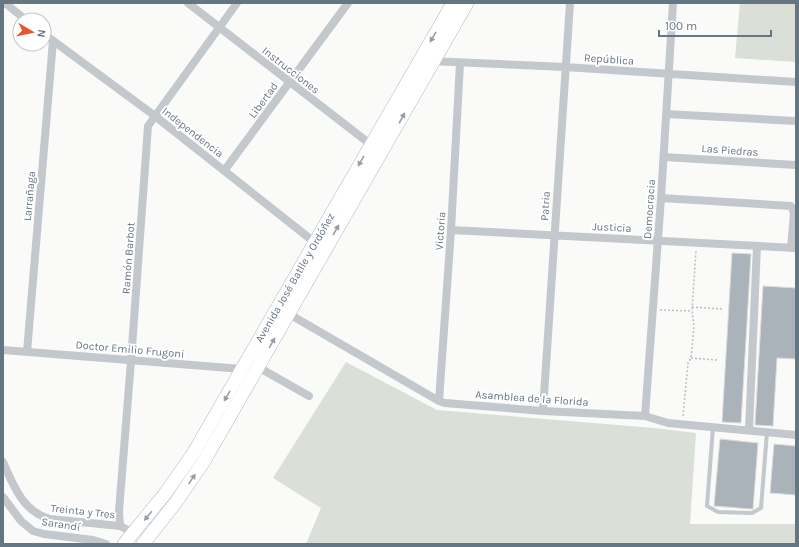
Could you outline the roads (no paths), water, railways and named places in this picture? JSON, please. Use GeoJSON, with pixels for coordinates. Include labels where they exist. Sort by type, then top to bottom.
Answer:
{"type":"FeatureCollection","features":[{"type":"Feature","properties":{"kind":"main road","name":"Avenida José Batlle y Ordóñez"},"geometry":{"type":"LineString","coordinates":[[124,544],[164,495],[289,314],[325,249],[383,151],[453,3]]}},
{"type":"Feature","properties":{"kind":"main road","name":"Avenida José Batlle y Ordóñez"},"geometry":{"type":"LineString","coordinates":[[143,544],[176,502],[204,461],[251,371],[314,243],[370,145],[467,3]]}},
{"type":"Feature","properties":{"kind":"street"},"geometry":{"type":"LineString","coordinates":[[5,3],[11,6]]}},
{"type":"Feature","properties":{"kind":"street","name":"Instrucciones"},"geometry":{"type":"LineString","coordinates":[[188,3],[370,145],[383,151]]}},
{"type":"Feature","properties":{"kind":"street","name":"Ramón Barbot"},"geometry":{"type":"LineString","coordinates":[[120,526],[120,491],[148,126],[237,3]]}},
{"type":"Feature","properties":{"kind":"street","name":"Libertad"},"geometry":{"type":"LineString","coordinates":[[224,171],[348,3]]}},
{"type":"Feature","properties":{"kind":"street","name":"Patria"},"geometry":{"type":"LineString","coordinates":[[543,411],[570,3]]}},
{"type":"Feature","properties":{"kind":"street","name":"Democracia"},"geometry":{"type":"LineString","coordinates":[[645,416],[664,157],[673,3]]}},
{"type":"Feature","properties":{"kind":"street","name":"Independencia"},"geometry":{"type":"LineString","coordinates":[[53,41],[155,116],[314,243],[325,249]]}},
{"type":"Feature","properties":{"kind":"street","name":"Larrañaga"},"geometry":{"type":"LineString","coordinates":[[27,352],[53,41]]}},
{"type":"Feature","properties":{"kind":"street","name":"República"},"geometry":{"type":"LineString","coordinates":[[427,60],[460,63],[566,67],[796,82]]}},
{"type":"Feature","properties":{"kind":"street","name":"Victoria"},"geometry":{"type":"LineString","coordinates":[[439,401],[451,230],[460,63]]}},
{"type":"Feature","properties":{"kind":"street"},"geometry":{"type":"LineString","coordinates":[[666,114],[796,121]]}},
{"type":"Feature","properties":{"kind":"street","name":"Las Piedras"},"geometry":{"type":"LineString","coordinates":[[664,157],[796,165]]}},
{"type":"Feature","properties":{"kind":"street"},"geometry":{"type":"LineString","coordinates":[[661,198],[791,206],[794,214],[793,248]]}},
{"type":"Feature","properties":{"kind":"street","name":"Justicia"},"geometry":{"type":"LineString","coordinates":[[451,230],[555,234],[793,248]]}},
{"type":"Feature","properties":{"kind":"street"},"geometry":{"type":"LineString","coordinates":[[749,430],[757,246]]}},
{"type":"Feature","properties":{"kind":"street","name":"Asamblea de la Florida"},"geometry":{"type":"LineString","coordinates":[[289,314],[439,401],[445,403],[543,411],[645,416],[668,423],[796,435]]}},
{"type":"Feature","properties":{"kind":"street","name":"Doctor Emilio Frugoni"},"geometry":{"type":"LineString","coordinates":[[3,350],[251,371]]}},
{"type":"Feature","properties":{"kind":"street"},"geometry":{"type":"LineString","coordinates":[[251,371],[309,396]]}},
{"type":"Feature","properties":{"kind":"street","name":"Treinta y Tres"},"geometry":{"type":"LineString","coordinates":[[3,462],[12,485],[20,497],[34,512],[40,516],[50,519],[120,526]]}},
{"type":"Feature","properties":{"kind":"street"},"geometry":{"type":"LineString","coordinates":[[164,495],[176,502]]}},
{"type":"Feature","properties":{"kind":"street","name":"Sarandí"},"geometry":{"type":"LineString","coordinates":[[3,497],[21,521],[33,531],[44,534],[94,540],[106,544]]}},
{"type":"Feature","properties":{"kind":"street"},"geometry":{"type":"LineString","coordinates":[[120,526],[134,533]]}},
{"type":"Feature","properties":{"kind":"lane"},"geometry":{"type":"LineString","coordinates":[[713,428],[707,506],[718,512],[752,514],[761,508],[767,432]]}}]}
